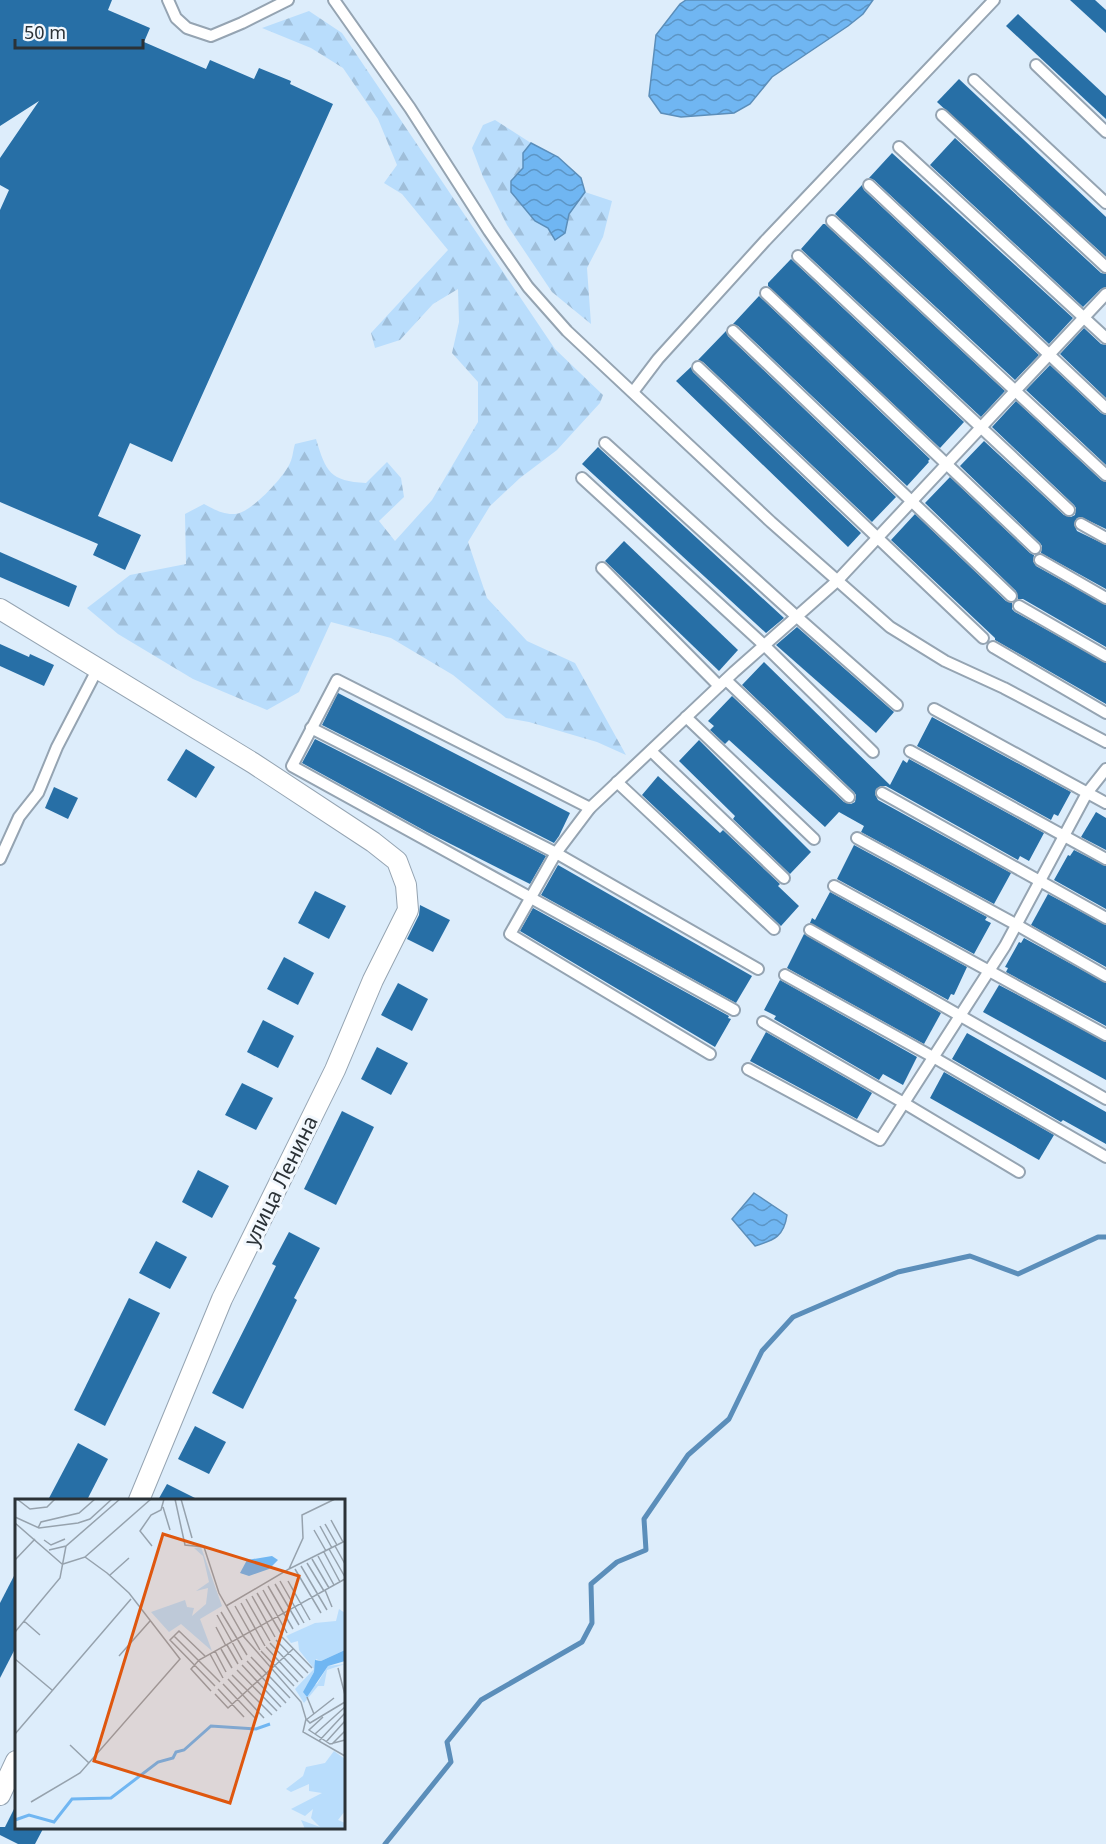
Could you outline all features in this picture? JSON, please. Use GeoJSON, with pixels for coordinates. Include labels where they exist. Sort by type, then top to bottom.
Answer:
{"type":"FeatureCollection","features":[{"type":"Feature","properties":{"kind":"street"},"geometry":{"type":"LineString","coordinates":[[0,609],[97,670]]}},
{"type":"Feature","properties":{"kind":"street","name":"улица Ленина"},"geometry":{"type":"LineString","coordinates":[[97,670],[254,763],[373,842],[397,861],[406,885],[408,910],[373,980],[335,1070],[222,1299],[139,1499]]}},
{"type":"Feature","properties":{"kind":"street"},"geometry":{"type":"LineString","coordinates":[[0,1795],[15,1763]]}},
{"type":"Feature","properties":{"kind":"lane"},"geometry":{"type":"LineString","coordinates":[[168,0],[176,18],[188,28],[211,36],[288,0]]}},
{"type":"Feature","properties":{"kind":"lane"},"geometry":{"type":"LineString","coordinates":[[334,0],[410,108],[528,287],[567,331],[763,514],[890,627],[945,661],[1004,688],[1106,742]]}},
{"type":"Feature","properties":{"kind":"lane"},"geometry":{"type":"LineString","coordinates":[[633,392],[658,359],[765,241],[994,0]]}},
{"type":"Feature","properties":{"kind":"lane"},"geometry":{"type":"LineString","coordinates":[[1036,65],[1106,132]]}},
{"type":"Feature","properties":{"kind":"lane"},"geometry":{"type":"LineString","coordinates":[[974,80],[1106,203]]}},
{"type":"Feature","properties":{"kind":"lane"},"geometry":{"type":"LineString","coordinates":[[942,115],[1106,267]]}},
{"type":"Feature","properties":{"kind":"lane"},"geometry":{"type":"LineString","coordinates":[[899,147],[1106,338]]}},
{"type":"Feature","properties":{"kind":"lane"},"geometry":{"type":"LineString","coordinates":[[869,185],[1106,408]]}},
{"type":"Feature","properties":{"kind":"lane"},"geometry":{"type":"LineString","coordinates":[[832,221],[1106,475]]}},
{"type":"Feature","properties":{"kind":"lane"},"geometry":{"type":"LineString","coordinates":[[798,256],[1070,510]]}},
{"type":"Feature","properties":{"kind":"lane"},"geometry":{"type":"LineString","coordinates":[[766,292],[1035,548]]}},
{"type":"Feature","properties":{"kind":"lane"},"geometry":{"type":"LineString","coordinates":[[710,1054],[510,934],[556,853],[590,808],[764,645],[837,581],[1106,294]]}},
{"type":"Feature","properties":{"kind":"lane"},"geometry":{"type":"LineString","coordinates":[[733,332],[1011,596]]}},
{"type":"Feature","properties":{"kind":"lane"},"geometry":{"type":"LineString","coordinates":[[698,367],[983,638]]}},
{"type":"Feature","properties":{"kind":"lane"},"geometry":{"type":"LineString","coordinates":[[604,443],[897,705]]}},
{"type":"Feature","properties":{"kind":"lane"},"geometry":{"type":"LineString","coordinates":[[582,478],[764,645],[873,752]]}},
{"type":"Feature","properties":{"kind":"lane"},"geometry":{"type":"LineString","coordinates":[[1081,524],[1106,538]]}},
{"type":"Feature","properties":{"kind":"lane"},"geometry":{"type":"LineString","coordinates":[[1040,560],[1106,598]]}},
{"type":"Feature","properties":{"kind":"lane"},"geometry":{"type":"LineString","coordinates":[[602,568],[723,683],[849,797]]}},
{"type":"Feature","properties":{"kind":"lane"},"geometry":{"type":"LineString","coordinates":[[1019,606],[1106,656]]}},
{"type":"Feature","properties":{"kind":"lane"},"geometry":{"type":"LineString","coordinates":[[993,647],[1106,713]]}},
{"type":"Feature","properties":{"kind":"lane"},"geometry":{"type":"LineString","coordinates":[[0,859],[19,817],[38,793],[57,747],[97,670]]}},
{"type":"Feature","properties":{"kind":"lane"},"geometry":{"type":"LineString","coordinates":[[590,808],[337,680],[292,766],[734,1010]]}},
{"type":"Feature","properties":{"kind":"lane"},"geometry":{"type":"LineString","coordinates":[[934,709],[1106,803]]}},
{"type":"Feature","properties":{"kind":"lane"},"geometry":{"type":"LineString","coordinates":[[686,717],[814,838]]}},
{"type":"Feature","properties":{"kind":"lane"},"geometry":{"type":"LineString","coordinates":[[311,728],[556,853],[758,969]]}},
{"type":"Feature","properties":{"kind":"lane"},"geometry":{"type":"LineString","coordinates":[[651,751],[784,878]]}},
{"type":"Feature","properties":{"kind":"lane"},"geometry":{"type":"LineString","coordinates":[[910,751],[1106,859]]}},
{"type":"Feature","properties":{"kind":"lane"},"geometry":{"type":"LineString","coordinates":[[748,1070],[880,1140],[990,970],[1017,925],[1088,793],[1106,769]]}},
{"type":"Feature","properties":{"kind":"lane"},"geometry":{"type":"LineString","coordinates":[[617,782],[774,928]]}},
{"type":"Feature","properties":{"kind":"lane"},"geometry":{"type":"LineString","coordinates":[[882,793],[1106,918]]}},
{"type":"Feature","properties":{"kind":"lane"},"geometry":{"type":"LineString","coordinates":[[857,838],[1106,976]]}},
{"type":"Feature","properties":{"kind":"lane"},"geometry":{"type":"LineString","coordinates":[[834,886],[1106,1035]]}},
{"type":"Feature","properties":{"kind":"lane"},"geometry":{"type":"LineString","coordinates":[[810,930],[1106,1099]]}},
{"type":"Feature","properties":{"kind":"lane"},"geometry":{"type":"LineString","coordinates":[[785,975],[1106,1157]]}},
{"type":"Feature","properties":{"kind":"lane"},"geometry":{"type":"LineString","coordinates":[[763,1022],[1018,1172]]}},
{"type":"Feature","properties":{"kind":"green space"},"geometry":{"type":"Polygon","coordinates":[[[309,11],[342,33],[555,349],[603,395],[600,403],[557,450],[520,478],[490,506],[468,542],[487,598],[527,641],[575,663],[626,755],[597,742],[529,722],[506,718],[453,675],[391,638],[331,622],[299,692],[267,710],[193,679],[118,634],[87,608],[130,575],[186,564],[185,514],[204,504],[227,514],[235,514],[250,508],[287,469],[295,444],[316,439],[323,460],[331,473],[337,477],[366,483],[387,462],[401,478],[404,497],[379,521],[395,541],[432,500],[478,422],[478,382],[452,353],[459,322],[458,289],[433,304],[400,340],[375,348],[371,333],[448,250],[402,194],[384,183],[397,165],[378,119],[343,68],[311,48],[262,28],[309,11]]]}},
{"type":"Feature","properties":{"kind":"green space"},"geometry":{"type":"Polygon","coordinates":[[[495,120],[531,143],[523,153],[523,168],[511,181],[535,221],[565,233],[569,214],[585,192],[612,201],[603,237],[587,268],[591,324],[552,292],[507,225],[483,177],[472,148],[483,125],[495,120]]]}},
{"type":"Feature","properties":{"kind":"water"},"geometry":{"type":"Polygon","coordinates":[[[686,0],[873,0],[863,14],[848,26],[772,77],[750,104],[734,113],[681,117],[661,113],[649,96],[656,35],[680,4],[686,0]]]}},
{"type":"Feature","properties":{"kind":"water"},"geometry":{"type":"Polygon","coordinates":[[[531,143],[558,157],[581,178],[585,192],[569,214],[565,233],[555,240],[548,228],[535,221],[511,192],[511,181],[523,168],[523,153],[531,143]]]}},
{"type":"Feature","properties":{"kind":"water"},"geometry":{"type":"Polygon","coordinates":[[[754,1193],[787,1215],[784,1228],[777,1236],[755,1246],[732,1219],[754,1193]]]}},
{"type":"Feature","properties":{"kind":"building"},"geometry":{"type":"Polygon","coordinates":[[[0,0],[112,0],[108,10],[150,28],[144,42],[206,69],[210,60],[254,79],[259,68],[291,81],[290,84],[333,104],[172,462],[130,443],[98,516],[141,535],[125,570],[93,555],[98,544],[0,502],[0,210],[9,190],[0,185],[0,158],[39,101],[0,126],[0,0]]]}},
{"type":"Feature","properties":{"kind":"building"},"geometry":{"type":"Polygon","coordinates":[[[1070,0],[1095,0],[1106,10],[1106,33],[1070,0]]]}},
{"type":"Feature","properties":{"kind":"building"},"geometry":{"type":"Polygon","coordinates":[[[1018,14],[1106,96],[1106,119],[1006,26],[1018,14]]]}},
{"type":"Feature","properties":{"kind":"building"},"geometry":{"type":"Polygon","coordinates":[[[959,79],[1106,217],[1106,257],[937,102],[959,79]]]}},
{"type":"Feature","properties":{"kind":"building"},"geometry":{"type":"Polygon","coordinates":[[[955,138],[1101,273],[1106,274],[1106,287],[1083,307],[930,165],[955,138]]]}},
{"type":"Feature","properties":{"kind":"building"},"geometry":{"type":"Polygon","coordinates":[[[892,153],[1073,318],[1049,344],[874,180],[869,178],[892,153]]]}},
{"type":"Feature","properties":{"kind":"building"},"geometry":{"type":"Polygon","coordinates":[[[862,185],[864,190],[1039,355],[1015,380],[835,214],[862,185]]]}},
{"type":"Feature","properties":{"kind":"building"},"geometry":{"type":"Polygon","coordinates":[[[823,224],[1005,391],[981,417],[801,249],[823,224]]]}},
{"type":"Feature","properties":{"kind":"building"},"geometry":{"type":"Polygon","coordinates":[[[791,259],[964,422],[940,448],[768,286],[768,283],[791,259]]]}},
{"type":"Feature","properties":{"kind":"building"},"geometry":{"type":"Polygon","coordinates":[[[759,296],[930,459],[907,486],[738,326],[733,324],[759,296]]]}},
{"type":"Feature","properties":{"kind":"building"},"geometry":{"type":"Polygon","coordinates":[[[1084,328],[1101,344],[1106,345],[1106,398],[1060,354],[1084,328]]]}},
{"type":"Feature","properties":{"kind":"building"},"geometry":{"type":"Polygon","coordinates":[[[726,331],[728,336],[896,497],[872,522],[703,362],[698,360],[726,331]]]}},
{"type":"Feature","properties":{"kind":"building"},"geometry":{"type":"Polygon","coordinates":[[[1050,365],[1101,413],[1106,415],[1106,465],[1026,390],[1050,365]]]}},
{"type":"Feature","properties":{"kind":"building"},"geometry":{"type":"Polygon","coordinates":[[[691,367],[693,372],[861,533],[848,547],[676,381],[691,367]]]}},
{"type":"Feature","properties":{"kind":"building"},"geometry":{"type":"Polygon","coordinates":[[[1016,401],[1101,480],[1106,482],[1106,529],[1081,517],[1077,518],[1074,524],[1077,531],[1106,545],[1106,589],[1041,553],[1040,543],[960,466],[984,441],[1064,515],[1071,517],[1075,515],[1074,505],[992,427],[1016,401]]]}},
{"type":"Feature","properties":{"kind":"building"},"geometry":{"type":"Polygon","coordinates":[[[598,447],[784,618],[766,633],[582,464],[598,447]]]}},
{"type":"Feature","properties":{"kind":"building"},"geometry":{"type":"Polygon","coordinates":[[[950,477],[1034,555],[1033,561],[1036,566],[1106,605],[1106,647],[1023,599],[1018,599],[1016,591],[925,503],[950,477]]]}},
{"type":"Feature","properties":{"kind":"building"},"geometry":{"type":"Polygon","coordinates":[[[915,514],[1006,601],[1012,603],[1012,609],[1015,612],[1106,663],[1106,704],[995,640],[891,540],[915,514]]]}},
{"type":"Feature","properties":{"kind":"building"},"geometry":{"type":"Polygon","coordinates":[[[624,541],[738,650],[719,671],[605,561],[624,541]]]}},
{"type":"Feature","properties":{"kind":"building"},"geometry":{"type":"Polygon","coordinates":[[[0,552],[77,586],[69,607],[0,577],[0,552]]]}},
{"type":"Feature","properties":{"kind":"building"},"geometry":{"type":"Polygon","coordinates":[[[797,627],[894,712],[876,733],[776,645],[797,627]]]}},
{"type":"Feature","properties":{"kind":"building"},"geometry":{"type":"Polygon","coordinates":[[[0,644],[54,665],[44,686],[0,666],[0,644]]]}},
{"type":"Feature","properties":{"kind":"building"},"geometry":{"type":"Polygon","coordinates":[[[764,662],[890,785],[903,760],[907,763],[909,759],[1044,833],[1029,861],[1020,856],[1018,860],[886,786],[876,789],[875,794],[878,800],[1011,873],[994,904],[861,832],[864,826],[839,812],[825,827],[729,740],[725,744],[710,730],[714,726],[708,721],[732,696],[844,802],[851,804],[855,802],[854,792],[742,685],[764,662]]]}},
{"type":"Feature","properties":{"kind":"building"},"geometry":{"type":"Polygon","coordinates":[[[338,693],[570,813],[559,836],[554,843],[322,725],[338,693]]]}},
{"type":"Feature","properties":{"kind":"building"},"geometry":{"type":"Polygon","coordinates":[[[932,717],[1071,792],[1058,816],[1054,814],[1051,820],[917,746],[932,717]]]}},
{"type":"Feature","properties":{"kind":"building"},"geometry":{"type":"Polygon","coordinates":[[[315,739],[546,856],[530,884],[427,832],[302,763],[315,739]]]}},
{"type":"Feature","properties":{"kind":"building"},"geometry":{"type":"Polygon","coordinates":[[[699,740],[811,852],[790,874],[733,819],[735,816],[679,761],[699,740]]]}},
{"type":"Feature","properties":{"kind":"building"},"geometry":{"type":"Polygon","coordinates":[[[186,749],[215,767],[196,798],[167,780],[186,749]]]}},
{"type":"Feature","properties":{"kind":"building"},"geometry":{"type":"Polygon","coordinates":[[[658,776],[720,833],[723,830],[780,884],[778,886],[799,906],[781,926],[642,795],[658,776]]]}},
{"type":"Feature","properties":{"kind":"building"},"geometry":{"type":"Polygon","coordinates":[[[54,787],[78,798],[68,819],[45,808],[54,787]]]}},
{"type":"Feature","properties":{"kind":"building"},"geometry":{"type":"Polygon","coordinates":[[[1096,812],[1106,818],[1106,850],[1081,837],[1096,812]]]}},
{"type":"Feature","properties":{"kind":"building"},"geometry":{"type":"Polygon","coordinates":[[[854,845],[987,917],[985,920],[991,923],[974,954],[837,879],[854,845]]]}},
{"type":"Feature","properties":{"kind":"building"},"geometry":{"type":"Polygon","coordinates":[[[1074,850],[1106,866],[1106,909],[1054,880],[1068,855],[1070,856],[1074,850]]]}},
{"type":"Feature","properties":{"kind":"building"},"geometry":{"type":"Polygon","coordinates":[[[558,865],[752,976],[736,1003],[541,895],[558,865]]]}},
{"type":"Feature","properties":{"kind":"building"},"geometry":{"type":"Polygon","coordinates":[[[315,891],[346,906],[329,939],[298,923],[315,891]]]}},
{"type":"Feature","properties":{"kind":"building"},"geometry":{"type":"Polygon","coordinates":[[[830,892],[967,967],[954,995],[951,994],[948,1000],[810,923],[812,918],[815,920],[830,892]]]}},
{"type":"Feature","properties":{"kind":"building"},"geometry":{"type":"Polygon","coordinates":[[[1048,894],[1106,925],[1106,967],[1031,925],[1048,894]]]}},
{"type":"Feature","properties":{"kind":"building"},"geometry":{"type":"Polygon","coordinates":[[[420,905],[450,920],[433,952],[407,939],[419,915],[420,905]]]}},
{"type":"Feature","properties":{"kind":"building"},"geometry":{"type":"Polygon","coordinates":[[[533,908],[729,1016],[728,1018],[731,1019],[715,1047],[520,931],[533,908]]]}},
{"type":"Feature","properties":{"kind":"building"},"geometry":{"type":"Polygon","coordinates":[[[804,934],[941,1013],[924,1044],[787,968],[804,934]]]}},
{"type":"Feature","properties":{"kind":"building"},"geometry":{"type":"Polygon","coordinates":[[[1024,938],[1106,983],[1106,1026],[1006,972],[1008,968],[1005,967],[1019,942],[1021,943],[1024,938]]]}},
{"type":"Feature","properties":{"kind":"building"},"geometry":{"type":"Polygon","coordinates":[[[284,957],[314,973],[298,1005],[267,989],[284,957]]]}},
{"type":"Feature","properties":{"kind":"building"},"geometry":{"type":"Polygon","coordinates":[[[780,980],[917,1057],[903,1085],[883,1074],[879,1080],[774,1019],[776,1016],[764,1010],[780,980]]]}},
{"type":"Feature","properties":{"kind":"building"},"geometry":{"type":"Polygon","coordinates":[[[398,983],[428,999],[412,1031],[381,1015],[398,983]]]}},
{"type":"Feature","properties":{"kind":"building"},"geometry":{"type":"Polygon","coordinates":[[[999,985],[1106,1042],[1106,1080],[983,1012],[999,985]]]}},
{"type":"Feature","properties":{"kind":"building"},"geometry":{"type":"Polygon","coordinates":[[[263,1020],[294,1036],[278,1068],[247,1052],[263,1020]]]}},
{"type":"Feature","properties":{"kind":"building"},"geometry":{"type":"Polygon","coordinates":[[[766,1032],[872,1093],[857,1119],[750,1061],[766,1032]]]}},
{"type":"Feature","properties":{"kind":"building"},"geometry":{"type":"Polygon","coordinates":[[[967,1033],[1106,1112],[1106,1144],[1063,1120],[1061,1122],[952,1059],[967,1033]]]}},
{"type":"Feature","properties":{"kind":"building"},"geometry":{"type":"Polygon","coordinates":[[[377,1047],[408,1063],[391,1095],[361,1079],[377,1047]]]}},
{"type":"Feature","properties":{"kind":"building"},"geometry":{"type":"Polygon","coordinates":[[[944,1072],[1054,1135],[1039,1160],[930,1098],[944,1072]]]}},
{"type":"Feature","properties":{"kind":"building"},"geometry":{"type":"Polygon","coordinates":[[[242,1083],[273,1098],[256,1130],[225,1115],[242,1083]]]}},
{"type":"Feature","properties":{"kind":"building"},"geometry":{"type":"Polygon","coordinates":[[[342,1111],[374,1127],[336,1205],[304,1189],[342,1111]]]}},
{"type":"Feature","properties":{"kind":"building"},"geometry":{"type":"Polygon","coordinates":[[[198,1170],[229,1186],[212,1218],[182,1202],[198,1170]]]}},
{"type":"Feature","properties":{"kind":"building"},"geometry":{"type":"Polygon","coordinates":[[[289,1232],[320,1248],[294,1298],[297,1300],[243,1409],[212,1393],[276,1266],[272,1264],[289,1232]]]}},
{"type":"Feature","properties":{"kind":"building"},"geometry":{"type":"Polygon","coordinates":[[[156,1241],[187,1257],[170,1289],[139,1273],[156,1241]]]}},
{"type":"Feature","properties":{"kind":"building"},"geometry":{"type":"Polygon","coordinates":[[[129,1298],[160,1313],[105,1426],[74,1410],[129,1298]]]}},
{"type":"Feature","properties":{"kind":"building"},"geometry":{"type":"Polygon","coordinates":[[[195,1426],[226,1442],[209,1474],[178,1459],[195,1426]]]}},
{"type":"Feature","properties":{"kind":"building"},"geometry":{"type":"Polygon","coordinates":[[[78,1443],[108,1459],[88,1499],[49,1499],[78,1443]]]}},
{"type":"Feature","properties":{"kind":"building"},"geometry":{"type":"Polygon","coordinates":[[[167,1484],[197,1499],[159,1499],[167,1484]]]}},
{"type":"Feature","properties":{"kind":"building"},"geometry":{"type":"Polygon","coordinates":[[[15,1574],[15,1649],[0,1678],[0,1603],[15,1574]]]}},
{"type":"Feature","properties":{"kind":"building"},"geometry":{"type":"Polygon","coordinates":[[[15,1807],[15,1829],[43,1829],[35,1844],[18,1844],[0,1835],[0,1827],[5,1827],[15,1807]]]}},
{"type":"Feature","properties":{"kind":"waterway"},"geometry":{"type":"LineString","coordinates":[[385,1844],[451,1762],[447,1742],[481,1700],[582,1642],[592,1623],[591,1584],[617,1562],[646,1550],[644,1519],[688,1455],[729,1419],[762,1351],[793,1317],[898,1272],[970,1256],[1018,1274],[1098,1237],[1106,1237]]}}]}
